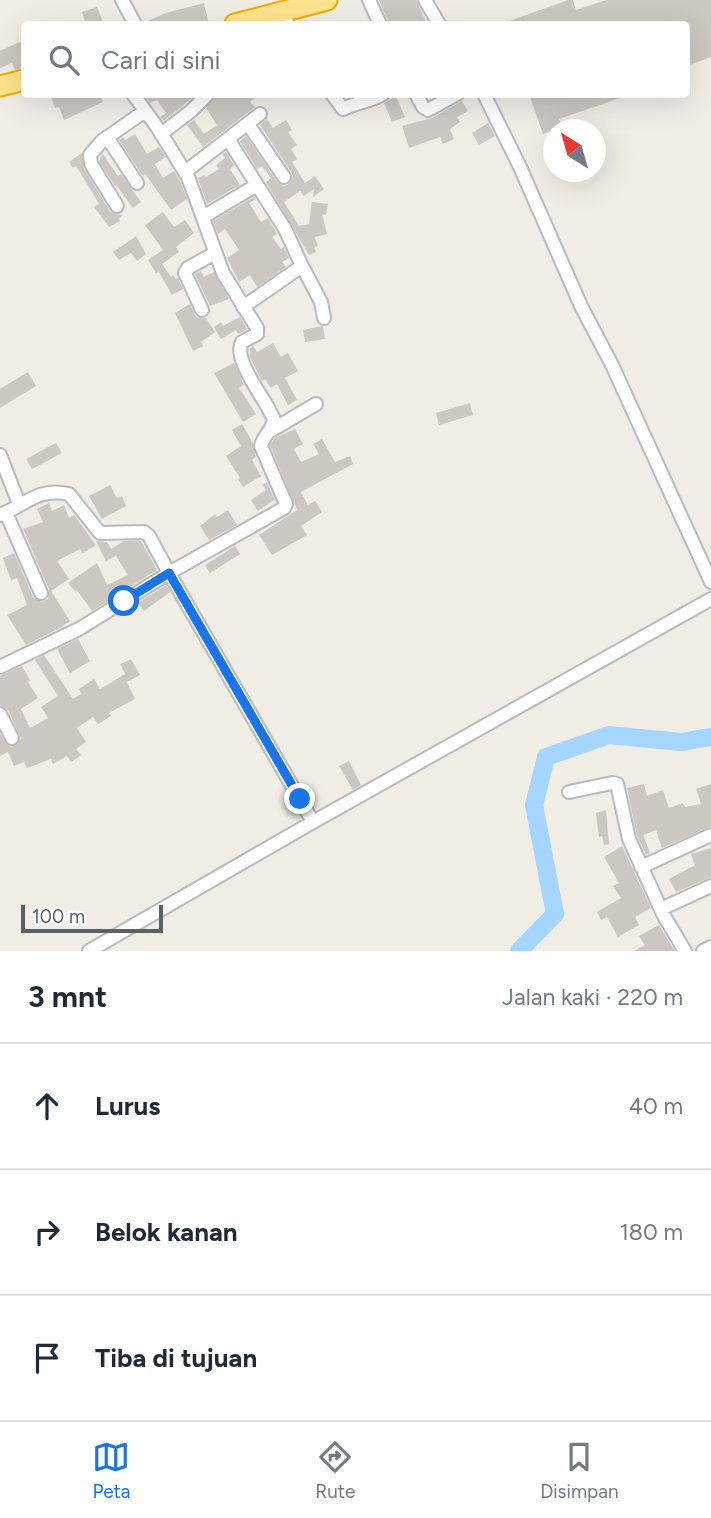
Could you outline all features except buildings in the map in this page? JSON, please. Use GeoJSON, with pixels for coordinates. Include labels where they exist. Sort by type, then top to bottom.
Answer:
{"type":"FeatureCollection","features":[{"type":"Feature","properties":{"kind":"highway"},"geometry":{"type":"LineString","coordinates":[[260,21],[284,18],[327,0]]}},
{"type":"Feature","properties":{"kind":"highway"},"geometry":{"type":"LineString","coordinates":[[0,86],[21,80]]}},
{"type":"Feature","properties":{"kind":"street"},"geometry":{"type":"LineString","coordinates":[[121,0],[133,21]]}},
{"type":"Feature","properties":{"kind":"street"},"geometry":{"type":"LineString","coordinates":[[369,0],[379,21]]}},
{"type":"Feature","properties":{"kind":"street"},"geometry":{"type":"LineString","coordinates":[[425,0],[437,21]]}},
{"type":"Feature","properties":{"kind":"street"},"geometry":{"type":"LineString","coordinates":[[136,98],[185,172],[223,273],[257,328],[258,332],[242,342],[239,352],[242,363],[271,411],[274,420],[272,430]]}},
{"type":"Feature","properties":{"kind":"street"},"geometry":{"type":"LineString","coordinates":[[161,134],[204,98]]}},
{"type":"Feature","properties":{"kind":"street"},"geometry":{"type":"LineString","coordinates":[[335,98],[343,109],[359,101],[368,102],[376,98]]}},
{"type":"Feature","properties":{"kind":"street"},"geometry":{"type":"LineString","coordinates":[[418,98],[428,110],[450,98]]}},
{"type":"Feature","properties":{"kind":"street"},"geometry":{"type":"LineString","coordinates":[[486,98],[711,582]]}},
{"type":"Feature","properties":{"kind":"street"},"geometry":{"type":"LineString","coordinates":[[117,206],[91,164],[90,155],[107,137],[145,111]]}},
{"type":"Feature","properties":{"kind":"street"},"geometry":{"type":"LineString","coordinates":[[185,172],[261,114]]}},
{"type":"Feature","properties":{"kind":"street"},"geometry":{"type":"LineString","coordinates":[[248,124],[284,177]]}},
{"type":"Feature","properties":{"kind":"street"},"geometry":{"type":"LineString","coordinates":[[107,137],[137,183]]}},
{"type":"Feature","properties":{"kind":"street"},"geometry":{"type":"LineString","coordinates":[[228,139],[285,229],[321,302],[324,318]]}},
{"type":"Feature","properties":{"kind":"street"},"geometry":{"type":"LineString","coordinates":[[203,218],[257,185]]}},
{"type":"Feature","properties":{"kind":"street"},"geometry":{"type":"LineString","coordinates":[[202,310],[185,273],[188,268],[215,253]]}},
{"type":"Feature","properties":{"kind":"street"},"geometry":{"type":"LineString","coordinates":[[243,307],[302,266]]}},
{"type":"Feature","properties":{"kind":"street"},"geometry":{"type":"LineString","coordinates":[[0,667],[79,629],[169,573],[284,508],[284,498],[261,446],[272,430],[316,404]]}},
{"type":"Feature","properties":{"kind":"street"},"geometry":{"type":"LineString","coordinates":[[0,455],[19,504]]}},
{"type":"Feature","properties":{"kind":"street"},"geometry":{"type":"LineString","coordinates":[[41,593],[3,514],[19,504],[47,493],[69,494],[100,533],[144,532],[149,536],[313,822]]}},
{"type":"Feature","properties":{"kind":"street"},"geometry":{"type":"LineString","coordinates":[[89,951],[313,822],[711,600]]}},
{"type":"Feature","properties":{"kind":"street"},"geometry":{"type":"LineString","coordinates":[[0,713],[12,738]]}},
{"type":"Feature","properties":{"kind":"street"},"geometry":{"type":"LineString","coordinates":[[569,792],[617,784],[629,839],[660,909],[685,951]]}},
{"type":"Feature","properties":{"kind":"street"},"geometry":{"type":"LineString","coordinates":[[641,867],[711,835]]}},
{"type":"Feature","properties":{"kind":"street"},"geometry":{"type":"LineString","coordinates":[[660,909],[711,886]]}},
{"type":"Feature","properties":{"kind":"street"},"geometry":{"type":"LineString","coordinates":[[703,951],[711,947]]}},
{"type":"Feature","properties":{"kind":"waterway"},"geometry":{"type":"LineString","coordinates":[[519,951],[555,914],[534,805],[546,757],[609,735],[681,742],[711,737]]}},
{"type":"Feature","properties":{"kind":"route"},"geometry":{"type":"LineString","coordinates":[[124,601],[169,573],[300,799]]}}]}
